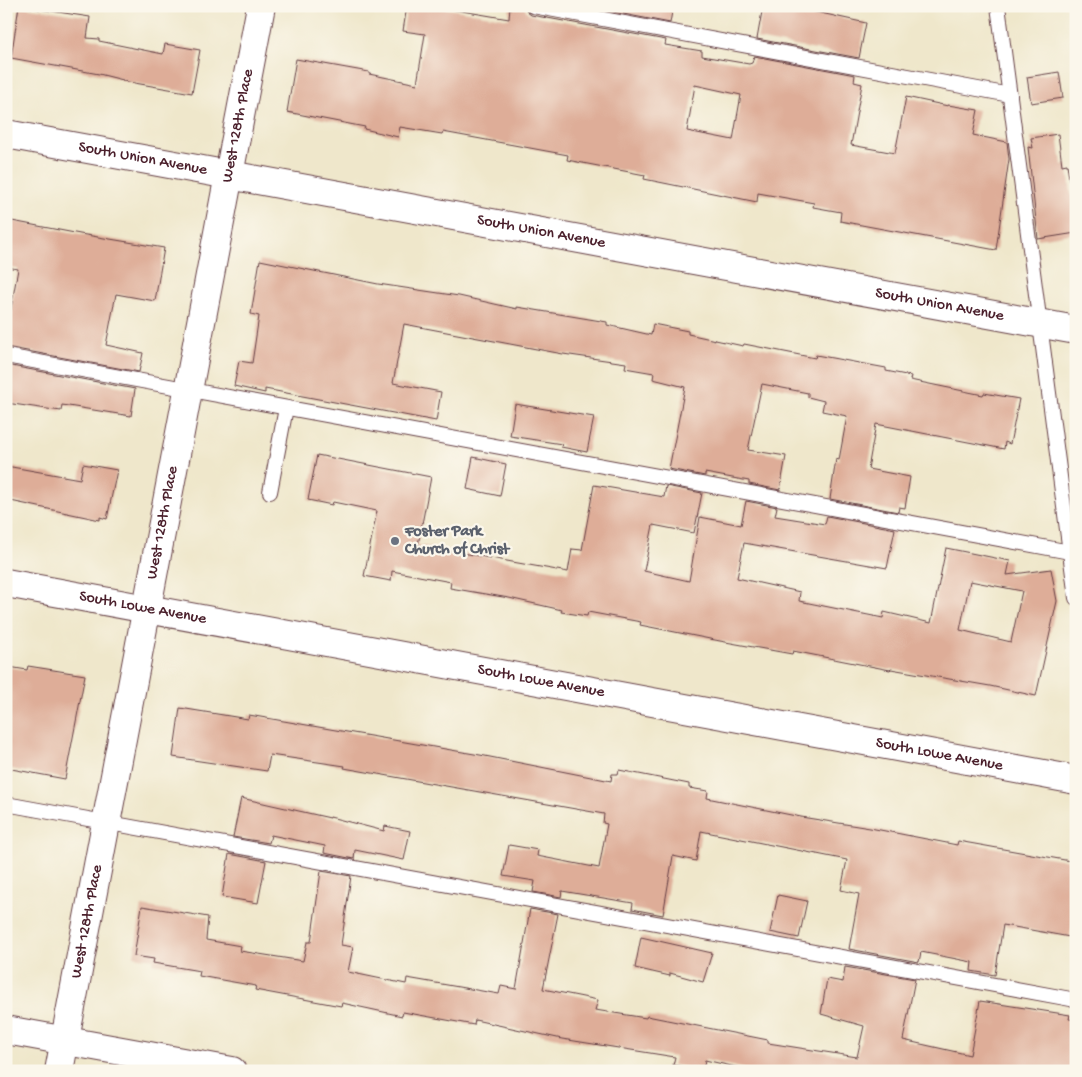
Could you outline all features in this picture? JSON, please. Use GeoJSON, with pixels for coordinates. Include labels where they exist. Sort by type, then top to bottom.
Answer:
{"type":"FeatureCollection","features":[{"type":"Feature","properties":{"kind":"street","name":"West 128th Place"},"geometry":{"type":"LineString","coordinates":[[59,1071],[261,6]]}},
{"type":"Feature","properties":{"kind":"street","name":"South Union Avenue"},"geometry":{"type":"LineString","coordinates":[[6,134],[1076,330]]}},
{"type":"Feature","properties":{"kind":"street","name":"South Lowe Avenue"},"geometry":{"type":"LineString","coordinates":[[6,583],[1076,780]]}},
{"type":"Feature","properties":{"kind":"street"},"geometry":{"type":"LineString","coordinates":[[6,1030],[232,1071]]}},
{"type":"Feature","properties":{"kind":"lane"},"geometry":{"type":"LineString","coordinates":[[533,6],[1010,94]]}},
{"type":"Feature","properties":{"kind":"lane"},"geometry":{"type":"LineString","coordinates":[[998,6],[1076,598]]}},
{"type":"Feature","properties":{"kind":"lane"},"geometry":{"type":"LineString","coordinates":[[6,356],[1070,552]]}},
{"type":"Feature","properties":{"kind":"lane"},"geometry":{"type":"LineString","coordinates":[[270,492],[286,408]]}},
{"type":"Feature","properties":{"kind":"lane"},"geometry":{"type":"LineString","coordinates":[[6,804],[1076,1000]]}},
{"type":"Feature","properties":{"kind":"building"},"geometry":{"type":"Polygon","coordinates":[[[19,6],[90,17],[87,38],[99,39],[99,41],[163,54],[165,44],[200,50],[192,93],[11,58],[19,6]]]}},
{"type":"Feature","properties":{"kind":"building"},"geometry":{"type":"Polygon","coordinates":[[[407,6],[432,6],[509,19],[510,6],[524,6],[531,15],[666,40],[665,45],[702,51],[702,56],[749,64],[752,63],[754,56],[855,75],[854,82],[862,84],[851,145],[895,153],[906,97],[978,110],[973,135],[1007,142],[1009,159],[996,250],[840,221],[841,212],[813,207],[814,203],[758,193],[757,202],[644,179],[645,175],[567,160],[568,155],[443,132],[442,134],[400,127],[398,137],[364,129],[365,127],[287,112],[296,59],[369,72],[369,74],[417,84],[425,34],[403,31],[407,6]],[[695,85],[687,131],[733,140],[741,95],[695,85]]]}},
{"type":"Feature","properties":{"kind":"building"},"geometry":{"type":"Polygon","coordinates":[[[582,6],[673,6],[670,23],[582,6]]]}},
{"type":"Feature","properties":{"kind":"building"},"geometry":{"type":"Polygon","coordinates":[[[763,6],[789,6],[866,23],[859,58],[757,39],[763,6]]]}},
{"type":"Feature","properties":{"kind":"building"},"geometry":{"type":"Polygon","coordinates":[[[1059,72],[1063,98],[1031,103],[1027,77],[1059,72]]]}},
{"type":"Feature","properties":{"kind":"building"},"geometry":{"type":"Polygon","coordinates":[[[1058,134],[1062,165],[1067,164],[1072,199],[1076,198],[1076,233],[1038,239],[1028,147],[1033,148],[1031,138],[1058,134]]]}},
{"type":"Feature","properties":{"kind":"building"},"geometry":{"type":"Polygon","coordinates":[[[12,221],[164,248],[155,301],[116,294],[106,345],[143,353],[139,372],[6,347],[6,325],[8,313],[10,314],[18,269],[6,267],[12,221]]]}},
{"type":"Feature","properties":{"kind":"building"},"geometry":{"type":"Polygon","coordinates":[[[260,260],[378,284],[459,296],[517,309],[517,307],[607,322],[607,325],[651,335],[653,324],[688,331],[688,334],[743,346],[744,344],[815,358],[816,355],[886,368],[886,371],[911,376],[910,380],[983,395],[984,393],[1019,399],[1010,444],[1005,442],[1004,449],[876,424],[868,469],[910,477],[905,508],[899,507],[898,512],[830,499],[836,459],[839,460],[847,416],[822,411],[824,401],[808,397],[808,393],[762,384],[748,450],[786,456],[780,490],[749,484],[749,481],[705,473],[705,476],[669,469],[685,387],[653,379],[654,373],[625,368],[626,363],[563,354],[404,324],[393,383],[441,392],[436,421],[265,389],[265,393],[234,386],[239,361],[252,363],[259,316],[251,314],[260,260]]]}},
{"type":"Feature","properties":{"kind":"building"},"geometry":{"type":"Polygon","coordinates":[[[6,365],[135,389],[131,416],[62,405],[61,411],[6,403],[6,365]]]}},
{"type":"Feature","properties":{"kind":"building"},"geometry":{"type":"Polygon","coordinates":[[[515,404],[594,417],[587,452],[561,447],[562,444],[510,436],[515,404]]]}},
{"type":"Feature","properties":{"kind":"building"},"geometry":{"type":"Polygon","coordinates":[[[317,455],[431,477],[418,545],[568,572],[572,549],[582,550],[594,485],[664,497],[666,486],[702,493],[694,533],[653,525],[644,571],[689,581],[700,517],[741,525],[746,501],[777,507],[775,516],[825,524],[827,516],[895,529],[887,568],[744,543],[737,578],[800,592],[799,601],[883,618],[884,612],[931,623],[946,548],[1010,561],[1007,575],[1051,569],[1057,601],[1036,696],[793,651],[792,654],[720,641],[640,625],[641,622],[588,612],[587,616],[561,612],[562,610],[509,598],[450,588],[451,582],[392,571],[391,581],[364,576],[377,511],[333,502],[332,505],[308,500],[317,455]],[[970,581],[960,630],[1011,642],[1022,591],[970,581]]]}},
{"type":"Feature","properties":{"kind":"building"},"geometry":{"type":"Polygon","coordinates":[[[473,457],[506,464],[500,496],[467,489],[473,457]]]}},
{"type":"Feature","properties":{"kind":"building"},"geometry":{"type":"Polygon","coordinates":[[[83,464],[117,470],[107,519],[100,517],[100,520],[6,500],[6,466],[80,479],[83,464]]]}},
{"type":"Feature","properties":{"kind":"building"},"geometry":{"type":"Polygon","coordinates":[[[28,666],[85,675],[65,779],[6,768],[6,685],[9,667],[27,670],[28,666]]]}},
{"type":"Feature","properties":{"kind":"building"},"geometry":{"type":"Polygon","coordinates":[[[180,708],[248,719],[249,715],[480,755],[611,781],[612,774],[618,774],[619,770],[689,784],[689,788],[708,791],[707,798],[801,817],[957,845],[958,841],[1076,862],[1076,904],[1070,937],[1003,925],[995,975],[971,971],[972,962],[921,952],[919,962],[849,949],[859,894],[841,890],[847,860],[701,831],[696,861],[673,856],[663,915],[632,909],[633,903],[562,891],[561,897],[533,892],[535,881],[503,876],[509,845],[538,850],[537,856],[599,868],[607,824],[603,823],[604,814],[344,768],[345,766],[270,755],[267,771],[173,757],[180,708]]]}},
{"type":"Feature","properties":{"kind":"building"},"geometry":{"type":"Polygon","coordinates":[[[241,798],[384,831],[385,826],[410,831],[404,860],[355,850],[354,859],[324,853],[325,846],[271,835],[269,843],[233,837],[241,798]]]}},
{"type":"Feature","properties":{"kind":"building"},"geometry":{"type":"Polygon","coordinates":[[[229,854],[266,861],[258,903],[222,897],[229,854]]]}},
{"type":"Feature","properties":{"kind":"building"},"geometry":{"type":"Polygon","coordinates":[[[321,871],[351,876],[341,945],[353,947],[348,972],[406,984],[407,978],[499,994],[501,986],[516,989],[530,909],[558,914],[543,989],[598,1000],[595,1010],[646,1018],[647,1016],[768,1040],[768,1043],[857,1057],[864,1026],[821,1014],[827,979],[843,982],[845,967],[915,979],[903,1040],[970,1055],[980,1001],[1070,1015],[1069,1019],[1076,1020],[1074,1071],[754,1071],[705,1060],[703,1070],[673,1065],[675,1057],[562,1039],[475,1020],[474,1025],[403,1012],[402,1016],[342,1003],[341,1006],[255,990],[256,986],[199,976],[200,971],[153,963],[154,959],[134,956],[142,906],[208,917],[206,940],[241,946],[240,951],[303,961],[307,942],[311,942],[321,871]]]}},
{"type":"Feature","properties":{"kind":"building"},"geometry":{"type":"Polygon","coordinates":[[[778,895],[807,901],[799,938],[770,932],[778,895]]]}},
{"type":"Feature","properties":{"kind":"building"},"geometry":{"type":"Polygon","coordinates":[[[641,937],[712,953],[703,982],[670,973],[670,976],[635,968],[641,937]]]}},
{"type":"Feature","properties":{"kind":"place","name":"Foster Park Church of Christ"},"geometry":{"type":"Point","coordinates":[395,541]}}]}
